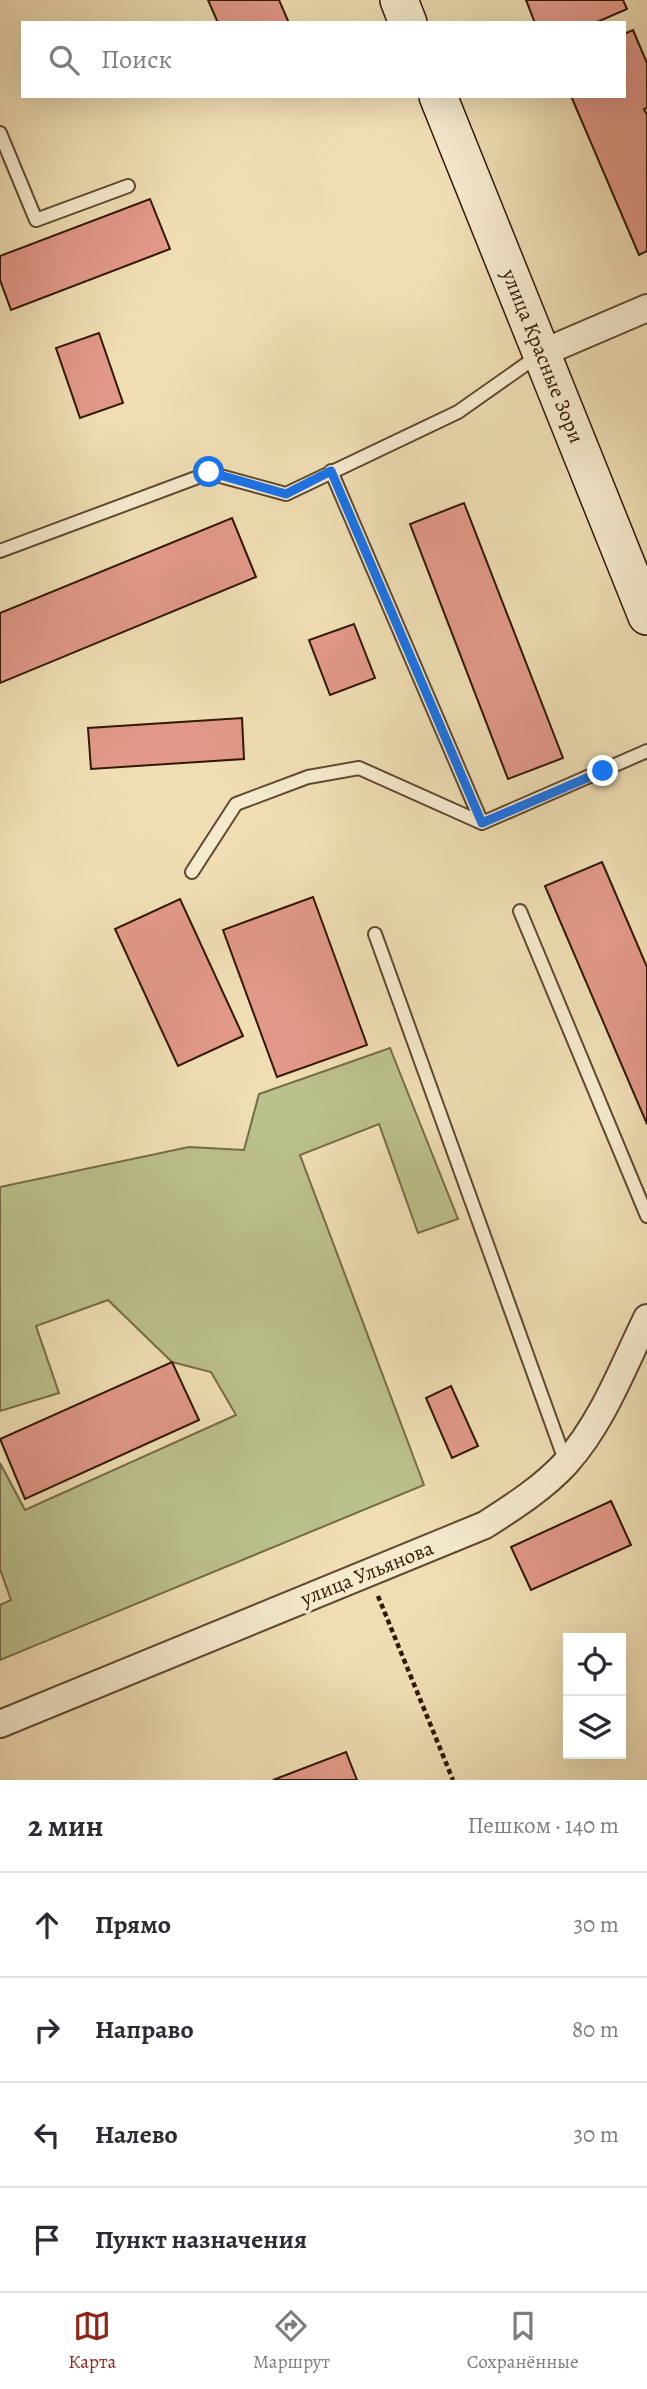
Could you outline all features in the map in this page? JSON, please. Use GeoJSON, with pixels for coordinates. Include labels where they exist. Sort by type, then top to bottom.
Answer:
{"type":"FeatureCollection","features":[{"type":"Feature","properties":{"kind":"main road"},"geometry":{"type":"LineString","coordinates":[[399,0],[407,21]]}},
{"type":"Feature","properties":{"kind":"main road","name":"улица Красные Зори"},"geometry":{"type":"LineString","coordinates":[[439,98],[647,615]]}},
{"type":"Feature","properties":{"kind":"street"},"geometry":{"type":"LineString","coordinates":[[542,353],[647,308]]}},
{"type":"Feature","properties":{"kind":"street","name":"улица Ульянова"},"geometry":{"type":"LineString","coordinates":[[0,1724],[485,1525],[528,1497],[566,1463],[595,1422],[647,1318]]}},
{"type":"Feature","properties":{"kind":"lane"},"geometry":{"type":"LineString","coordinates":[[0,133],[36,220],[128,186]]}},
{"type":"Feature","properties":{"kind":"lane"},"geometry":{"type":"LineString","coordinates":[[0,551],[209,472],[286,494],[458,412],[542,353]]}},
{"type":"Feature","properties":{"kind":"lane"},"geometry":{"type":"LineString","coordinates":[[331,471],[482,823]]}},
{"type":"Feature","properties":{"kind":"lane"},"geometry":{"type":"LineString","coordinates":[[191,872],[236,804],[308,777],[359,768],[482,823],[647,751]]}},
{"type":"Feature","properties":{"kind":"lane"},"geometry":{"type":"LineString","coordinates":[[520,911],[647,1216]]}},
{"type":"Feature","properties":{"kind":"lane"},"geometry":{"type":"LineString","coordinates":[[375,934],[566,1463]]}},
{"type":"Feature","properties":{"kind":"path"},"geometry":{"type":"LineString","coordinates":[[369,1572],[453,1780]]}},
{"type":"Feature","properties":{"kind":"green space"},"geometry":{"type":"Polygon","coordinates":[[[390,1048],[458,1219],[418,1233],[379,1124],[300,1155],[424,1485],[0,1660],[0,1605],[11,1600],[0,1569],[0,1463],[25,1510],[236,1415],[211,1372],[172,1362],[108,1300],[36,1326],[59,1393],[0,1411],[0,1187],[189,1147],[244,1150],[259,1094],[390,1048]]]}},
{"type":"Feature","properties":{"kind":"building"},"geometry":{"type":"Polygon","coordinates":[[[208,0],[279,0],[288,21],[217,21],[208,0]]]}},
{"type":"Feature","properties":{"kind":"building"},"geometry":{"type":"Polygon","coordinates":[[[526,0],[623,0],[627,9],[600,21],[534,21],[526,0]]]}},
{"type":"Feature","properties":{"kind":"building"},"geometry":{"type":"Polygon","coordinates":[[[633,30],[647,63],[647,108],[644,109],[647,115],[647,251],[639,255],[572,98],[626,98],[626,33],[633,30]]]}},
{"type":"Feature","properties":{"kind":"building"},"geometry":{"type":"Polygon","coordinates":[[[150,199],[170,249],[11,310],[0,280],[0,256],[150,199]]]}},
{"type":"Feature","properties":{"kind":"building"},"geometry":{"type":"Polygon","coordinates":[[[99,333],[123,403],[80,418],[56,348],[99,333]]]}},
{"type":"Feature","properties":{"kind":"building"},"geometry":{"type":"Polygon","coordinates":[[[464,503],[563,758],[508,779],[410,524],[464,503]]]}},
{"type":"Feature","properties":{"kind":"building"},"geometry":{"type":"Polygon","coordinates":[[[232,518],[256,577],[0,683],[0,613],[232,518]]]}},
{"type":"Feature","properties":{"kind":"building"},"geometry":{"type":"Polygon","coordinates":[[[354,624],[375,678],[330,695],[309,640],[354,624]]]}},
{"type":"Feature","properties":{"kind":"building"},"geometry":{"type":"Polygon","coordinates":[[[242,718],[244,759],[91,769],[88,728],[242,718]]]}},
{"type":"Feature","properties":{"kind":"building"},"geometry":{"type":"Polygon","coordinates":[[[602,862],[647,967],[647,1124],[545,886],[602,862]]]}},
{"type":"Feature","properties":{"kind":"building"},"geometry":{"type":"Polygon","coordinates":[[[313,897],[367,1045],[277,1077],[223,930],[313,897]]]}},
{"type":"Feature","properties":{"kind":"building"},"geometry":{"type":"Polygon","coordinates":[[[180,899],[243,1036],[178,1066],[115,929],[180,899]]]}},
{"type":"Feature","properties":{"kind":"building"},"geometry":{"type":"Polygon","coordinates":[[[172,1362],[199,1420],[25,1499],[0,1439],[172,1362]]]}},
{"type":"Feature","properties":{"kind":"building"},"geometry":{"type":"Polygon","coordinates":[[[451,1386],[478,1446],[452,1458],[426,1398],[451,1386]]]}},
{"type":"Feature","properties":{"kind":"building"},"geometry":{"type":"Polygon","coordinates":[[[611,1501],[631,1545],[531,1590],[511,1547],[611,1501]]]}},
{"type":"Feature","properties":{"kind":"building"},"geometry":{"type":"Polygon","coordinates":[[[346,1752],[357,1780],[273,1780],[346,1752]]]}},
{"type":"Feature","properties":{"kind":"route"},"geometry":{"type":"LineString","coordinates":[[209,472],[286,494],[331,471],[482,823],[603,771]]}}]}
